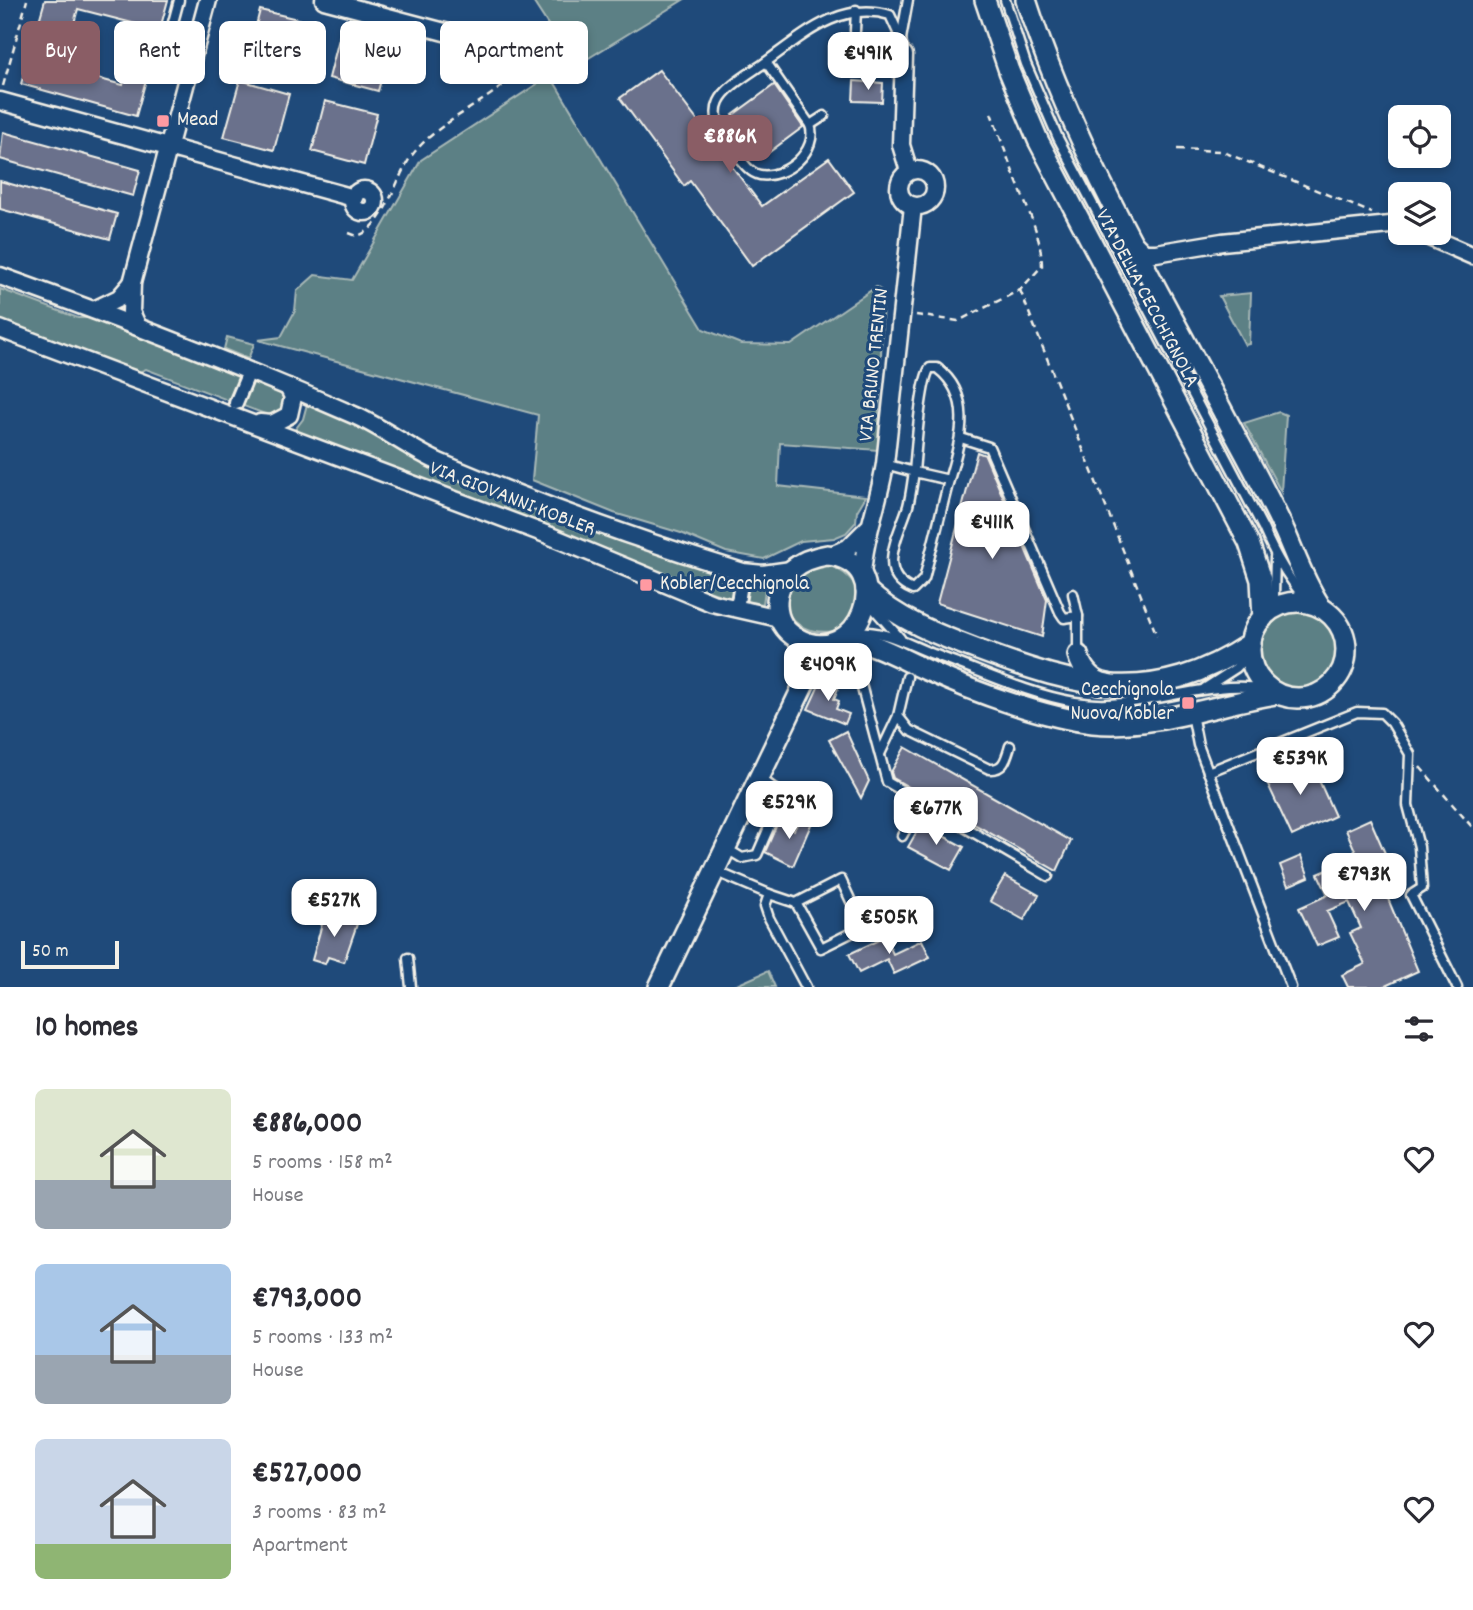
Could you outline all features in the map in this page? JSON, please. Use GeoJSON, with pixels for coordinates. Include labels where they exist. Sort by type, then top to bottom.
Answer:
{"type":"FeatureCollection","features":[{"type":"Feature","properties":{"kind":"street"},"geometry":{"type":"LineString","coordinates":[[138,327],[131,312],[132,283],[208,0]]}},
{"type":"Feature","properties":{"kind":"street"},"geometry":{"type":"LineString","coordinates":[[324,0],[440,31]]}},
{"type":"Feature","properties":{"kind":"street","name":"VIA DELLA CECCHIGNOLA"},"geometry":{"type":"LineString","coordinates":[[985,0],[1009,71],[1057,178],[1249,542],[1261,580],[1266,615]]}},
{"type":"Feature","properties":{"kind":"street","name":"VIA DELLA CECCHIGNOLA"},"geometry":{"type":"LineString","coordinates":[[1026,0],[1056,85],[1132,241],[1285,532],[1314,603]]}},
{"type":"Feature","properties":{"kind":"street","name":"VIA BRUNO TRENTIN"},"geometry":{"type":"LineString","coordinates":[[865,589],[870,526],[878,503],[885,464],[913,206],[906,202],[898,190],[903,176],[909,171],[900,139],[902,47]]}},
{"type":"Feature","properties":{"kind":"street"},"geometry":{"type":"LineString","coordinates":[[0,101],[354,198]]}},
{"type":"Feature","properties":{"kind":"street"},"geometry":{"type":"LineString","coordinates":[[909,171],[916,169],[930,175],[935,190],[928,202],[913,206]]}},
{"type":"Feature","properties":{"kind":"street"},"geometry":{"type":"LineString","coordinates":[[1132,241],[1144,253],[1222,242],[1388,225]]}},
{"type":"Feature","properties":{"kind":"street"},"geometry":{"type":"LineString","coordinates":[[1448,245],[1473,256]]}},
{"type":"Feature","properties":{"kind":"street"},"geometry":{"type":"LineString","coordinates":[[1155,285],[1154,271],[1160,262],[1187,249]]}},
{"type":"Feature","properties":{"kind":"street","name":"VIA GIOVANNI KOBLER"},"geometry":{"type":"LineString","coordinates":[[0,276],[288,387],[360,418],[439,461],[590,520],[743,572],[763,574],[791,570]]}},
{"type":"Feature","properties":{"kind":"street"},"geometry":{"type":"LineString","coordinates":[[94,310],[119,298],[132,283]]}},
{"type":"Feature","properties":{"kind":"street","name":"VIA GIOVANNI KOBLER"},"geometry":{"type":"LineString","coordinates":[[0,329],[233,409],[712,603],[779,618]]}},
{"type":"Feature","properties":{"kind":"street"},"geometry":{"type":"LineString","coordinates":[[233,409],[246,379]]}},
{"type":"Feature","properties":{"kind":"street","name":"VIA GIOVANNI KOBLER"},"geometry":{"type":"LineString","coordinates":[[233,409],[258,423],[284,421],[292,408],[293,397],[288,387]]}},
{"type":"Feature","properties":{"kind":"street"},"geometry":{"type":"LineString","coordinates":[[804,684],[801,651],[795,638],[779,618],[778,593],[791,570],[811,559],[848,548],[870,526]]}},
{"type":"Feature","properties":{"kind":"street"},"geometry":{"type":"LineString","coordinates":[[831,555],[852,563],[865,589],[879,602],[912,623],[955,641],[980,635],[999,657],[1080,683],[1117,686],[1154,682],[1218,665],[1251,648]]}},
{"type":"Feature","properties":{"kind":"street"},"geometry":{"type":"LineString","coordinates":[[738,602],[742,578]]}},
{"type":"Feature","properties":{"kind":"street"},"geometry":{"type":"LineString","coordinates":[[659,987],[804,684],[862,615],[865,589]]}},
{"type":"Feature","properties":{"kind":"street"},"geometry":{"type":"LineString","coordinates":[[795,638],[812,644],[840,638],[901,648],[933,674],[1059,717],[1091,723],[1139,722],[1271,692],[1298,698],[1312,696],[1335,683],[1346,660],[1345,635],[1339,622],[1314,603],[1281,604],[1266,615],[1251,648],[1258,679],[1271,692]]}},
{"type":"Feature","properties":{"kind":"street"},"geometry":{"type":"LineString","coordinates":[[901,648],[907,677],[933,674]]}},
{"type":"Feature","properties":{"kind":"street"},"geometry":{"type":"LineString","coordinates":[[1041,672],[1062,670],[1078,655],[1083,668],[1096,680],[1117,686]]}},
{"type":"Feature","properties":{"kind":"lane"},"geometry":{"type":"LineString","coordinates":[[173,21],[178,0]]}},
{"type":"Feature","properties":{"kind":"lane"},"geometry":{"type":"LineString","coordinates":[[902,47],[908,0]]}},
{"type":"Feature","properties":{"kind":"lane","name":"VIA DELLA CECCHIGNOLA"},"geometry":{"type":"LineString","coordinates":[[1005,0],[1026,64],[1058,138],[1257,516],[1275,557],[1290,582],[1314,603]]}},
{"type":"Feature","properties":{"kind":"lane"},"geometry":{"type":"LineString","coordinates":[[766,62],[810,125],[813,139],[807,151],[790,166],[768,175],[749,169],[719,130],[715,118],[718,102],[731,88],[766,62],[830,15],[844,10],[890,15],[902,47]]}},
{"type":"Feature","properties":{"kind":"lane"},"geometry":{"type":"LineString","coordinates":[[855,31],[856,10]]}},
{"type":"Feature","properties":{"kind":"lane"},"geometry":{"type":"LineString","coordinates":[[810,125],[824,116]]}},
{"type":"Feature","properties":{"kind":"lane"},"geometry":{"type":"LineString","coordinates":[[930,368],[937,368],[948,377],[957,394],[964,423],[961,438],[924,579],[913,590],[901,582],[891,556],[908,505],[915,472],[923,396],[930,368]]}},
{"type":"Feature","properties":{"kind":"lane"},"geometry":{"type":"LineString","coordinates":[[961,438],[989,447],[1059,612],[1064,618],[1078,616]]}},
{"type":"Feature","properties":{"kind":"lane"},"geometry":{"type":"LineString","coordinates":[[885,464],[949,480]]}},
{"type":"Feature","properties":{"kind":"lane","name":"VIA DELLA CECCHIGNOLA"},"geometry":{"type":"LineString","coordinates":[[1266,615],[1274,596],[1275,557]]}},
{"type":"Feature","properties":{"kind":"lane"},"geometry":{"type":"LineString","coordinates":[[865,589],[901,648],[930,653],[1074,702],[1136,704],[1202,689],[1251,687],[1271,692]]}},
{"type":"Feature","properties":{"kind":"lane"},"geometry":{"type":"LineString","coordinates":[[1073,594],[1078,616],[1078,655]]}},
{"type":"Feature","properties":{"kind":"lane"},"geometry":{"type":"LineString","coordinates":[[1202,689],[1236,668],[1251,648]]}},
{"type":"Feature","properties":{"kind":"lane"},"geometry":{"type":"LineString","coordinates":[[849,665],[859,677],[887,782],[920,804],[1048,876]]}},
{"type":"Feature","properties":{"kind":"lane"},"geometry":{"type":"LineString","coordinates":[[879,754],[898,716],[907,677]]}},
{"type":"Feature","properties":{"kind":"lane"},"geometry":{"type":"LineString","coordinates":[[1191,711],[1194,732],[1208,772],[1291,987]]}},
{"type":"Feature","properties":{"kind":"lane"},"geometry":{"type":"LineString","coordinates":[[1208,772],[1357,712],[1382,713],[1392,723],[1410,754],[1408,805],[1419,847],[1422,888],[1411,895],[1457,987]]}},
{"type":"Feature","properties":{"kind":"lane"},"geometry":{"type":"LineString","coordinates":[[898,716],[909,730],[989,769],[996,770],[1004,765],[1010,746]]}},
{"type":"Feature","properties":{"kind":"lane"},"geometry":{"type":"LineString","coordinates":[[727,849],[742,858],[757,855],[781,800],[780,793],[760,778]]}},
{"type":"Feature","properties":{"kind":"lane"},"geometry":{"type":"LineString","coordinates":[[902,836],[920,804]]}},
{"type":"Feature","properties":{"kind":"lane"},"geometry":{"type":"LineString","coordinates":[[715,871],[796,903],[821,948],[863,927],[841,880],[796,903]]}},
{"type":"Feature","properties":{"kind":"lane"},"geometry":{"type":"LineString","coordinates":[[769,894],[765,906],[769,918],[806,987]]}},
{"type":"Feature","properties":{"kind":"lane"},"geometry":{"type":"LineString","coordinates":[[408,958],[411,987]]}},
{"type":"Feature","properties":{"kind":"path"},"geometry":{"type":"LineString","coordinates":[[1,94],[27,0]]}},
{"type":"Feature","properties":{"kind":"path"},"geometry":{"type":"LineString","coordinates":[[349,233],[357,236],[372,229],[414,153],[461,112],[506,84]]}},
{"type":"Feature","properties":{"kind":"path"},"geometry":{"type":"LineString","coordinates":[[902,313],[958,321],[1020,290],[1042,266],[1041,244],[1035,220],[1021,194],[991,113]]}},
{"type":"Feature","properties":{"kind":"path"},"geometry":{"type":"LineString","coordinates":[[1177,149],[1222,151],[1372,213]]}},
{"type":"Feature","properties":{"kind":"path"},"geometry":{"type":"LineString","coordinates":[[1020,290],[1157,636]]}},
{"type":"Feature","properties":{"kind":"path"},"geometry":{"type":"LineString","coordinates":[[1410,754],[1473,828]]}},
{"type":"Feature","properties":{"kind":"green space"},"geometry":{"type":"Polygon","coordinates":[[[532,0],[683,0],[588,58],[588,21],[546,21],[532,0]]]}},
{"type":"Feature","properties":{"kind":"green space"},"geometry":{"type":"Polygon","coordinates":[[[537,84],[555,84],[703,329],[741,344],[791,345],[876,287],[883,292],[878,450],[780,443],[778,486],[866,496],[857,511],[856,522],[846,533],[834,538],[801,541],[764,559],[726,552],[681,533],[614,513],[532,480],[538,415],[258,340],[281,337],[295,311],[297,291],[315,275],[352,280],[421,160],[537,84]]]}},
{"type":"Feature","properties":{"kind":"green space"},"geometry":{"type":"Polygon","coordinates":[[[0,289],[78,318],[94,318],[280,392],[284,395],[287,408],[270,416],[146,369],[137,373],[0,322],[0,289]]]}},
{"type":"Feature","properties":{"kind":"green space"},"geometry":{"type":"Polygon","coordinates":[[[1251,293],[1249,344],[1245,345],[1219,296],[1251,293]]]}},
{"type":"Feature","properties":{"kind":"green space"},"geometry":{"type":"Polygon","coordinates":[[[227,337],[254,344],[248,359],[224,349],[227,337]]]}},
{"type":"Feature","properties":{"kind":"green space"},"geometry":{"type":"Polygon","coordinates":[[[307,404],[356,424],[439,472],[739,579],[735,600],[647,570],[539,523],[294,431],[303,419],[307,404]]]}},
{"type":"Feature","properties":{"kind":"green space"},"geometry":{"type":"Polygon","coordinates":[[[1279,412],[1286,415],[1281,492],[1244,423],[1279,412]]]}},
{"type":"Feature","properties":{"kind":"green space"},"geometry":{"type":"Polygon","coordinates":[[[825,564],[848,576],[858,594],[854,613],[834,631],[817,631],[804,627],[793,620],[784,600],[792,579],[806,570],[825,564]]]}},
{"type":"Feature","properties":{"kind":"green space"},"geometry":{"type":"Polygon","coordinates":[[[745,580],[766,583],[763,604],[742,601],[745,580]]]}},
{"type":"Feature","properties":{"kind":"green space"},"geometry":{"type":"Polygon","coordinates":[[[1307,612],[1320,618],[1331,629],[1337,642],[1335,665],[1320,682],[1307,688],[1291,688],[1278,682],[1263,665],[1261,642],[1267,629],[1284,614],[1307,612]]]}},
{"type":"Feature","properties":{"kind":"green space"},"geometry":{"type":"Polygon","coordinates":[[[768,971],[775,987],[732,987],[768,971]]]}},
{"type":"Feature","properties":{"kind":"building"},"geometry":{"type":"Polygon","coordinates":[[[45,0],[168,0],[162,21],[124,21],[78,9],[75,21],[39,21],[45,0]]]}},
{"type":"Feature","properties":{"kind":"building"},"geometry":{"type":"Polygon","coordinates":[[[260,10],[306,21],[257,21],[260,10]]]}},
{"type":"Feature","properties":{"kind":"building"},"geometry":{"type":"Polygon","coordinates":[[[340,35],[340,81],[329,78],[340,35]]]}},
{"type":"Feature","properties":{"kind":"building"},"geometry":{"type":"Polygon","coordinates":[[[659,70],[762,206],[829,158],[854,192],[752,266],[690,181],[684,186],[620,98],[659,70]]]}},
{"type":"Feature","properties":{"kind":"building"},"geometry":{"type":"Polygon","coordinates":[[[100,79],[123,85],[145,84],[136,116],[21,84],[100,84],[100,79]]]}},
{"type":"Feature","properties":{"kind":"building"},"geometry":{"type":"Polygon","coordinates":[[[854,81],[883,83],[882,102],[853,101],[854,81]]]}},
{"type":"Feature","properties":{"kind":"building"},"geometry":{"type":"Polygon","coordinates":[[[239,84],[254,84],[289,94],[274,150],[224,137],[239,84]]]}},
{"type":"Feature","properties":{"kind":"building"},"geometry":{"type":"Polygon","coordinates":[[[352,84],[380,84],[378,91],[352,84]]]}},
{"type":"Feature","properties":{"kind":"building"},"geometry":{"type":"Polygon","coordinates":[[[774,85],[803,127],[764,156],[733,115],[774,85]]]}},
{"type":"Feature","properties":{"kind":"building"},"geometry":{"type":"Polygon","coordinates":[[[325,101],[377,114],[364,165],[312,151],[325,101]]]}},
{"type":"Feature","properties":{"kind":"building"},"geometry":{"type":"Polygon","coordinates":[[[3,132],[140,170],[133,196],[0,159],[3,132]]]}},
{"type":"Feature","properties":{"kind":"building"},"geometry":{"type":"Polygon","coordinates":[[[0,181],[117,214],[110,239],[0,209],[0,181]]]}},
{"type":"Feature","properties":{"kind":"building"},"geometry":{"type":"Polygon","coordinates":[[[977,452],[985,455],[1047,600],[1042,637],[937,603],[977,452]]]}},
{"type":"Feature","properties":{"kind":"building"},"geometry":{"type":"Polygon","coordinates":[[[821,681],[838,688],[834,699],[839,701],[836,709],[849,714],[845,724],[808,709],[821,681]]]}},
{"type":"Feature","properties":{"kind":"building"},"geometry":{"type":"Polygon","coordinates":[[[846,731],[869,781],[861,798],[829,740],[846,731]]]}},
{"type":"Feature","properties":{"kind":"building"},"geometry":{"type":"Polygon","coordinates":[[[905,747],[1071,841],[1057,871],[893,778],[891,772],[905,747]]]}},
{"type":"Feature","properties":{"kind":"building"},"geometry":{"type":"Polygon","coordinates":[[[1309,758],[1335,816],[1292,836],[1265,778],[1309,758]]]}},
{"type":"Feature","properties":{"kind":"building"},"geometry":{"type":"Polygon","coordinates":[[[802,814],[813,820],[793,866],[765,852],[778,822],[794,830],[802,814]]]}},
{"type":"Feature","properties":{"kind":"building"},"geometry":{"type":"Polygon","coordinates":[[[1370,819],[1395,876],[1381,882],[1418,971],[1383,987],[1348,987],[1342,975],[1365,964],[1350,933],[1361,928],[1349,902],[1327,911],[1339,937],[1317,946],[1299,908],[1328,895],[1318,874],[1358,857],[1346,830],[1370,819]]]}},
{"type":"Feature","properties":{"kind":"building"},"geometry":{"type":"Polygon","coordinates":[[[921,824],[964,847],[951,870],[908,847],[921,824]]]}},
{"type":"Feature","properties":{"kind":"building"},"geometry":{"type":"Polygon","coordinates":[[[1301,856],[1309,877],[1288,886],[1280,865],[1301,856]]]}},
{"type":"Feature","properties":{"kind":"building"},"geometry":{"type":"Polygon","coordinates":[[[1005,876],[1039,895],[1024,920],[990,901],[1005,876]]]}},
{"type":"Feature","properties":{"kind":"building"},"geometry":{"type":"Polygon","coordinates":[[[325,913],[357,924],[344,962],[328,957],[325,964],[312,960],[325,913]]]}},
{"type":"Feature","properties":{"kind":"building"},"geometry":{"type":"Polygon","coordinates":[[[885,937],[893,954],[922,940],[930,957],[894,974],[887,959],[859,973],[849,954],[885,937]]]}},
{"type":"Feature","properties":{"kind":"place","name":"Mead"},"geometry":{"type":"Point","coordinates":[163,121]}},
{"type":"Feature","properties":{"kind":"place","name":"Kobler/Cecchignola"},"geometry":{"type":"Point","coordinates":[646,585]}},
{"type":"Feature","properties":{"kind":"place","name":"Cecchignola Nuova/Kobler"},"geometry":{"type":"Point","coordinates":[1188,703]}}]}
